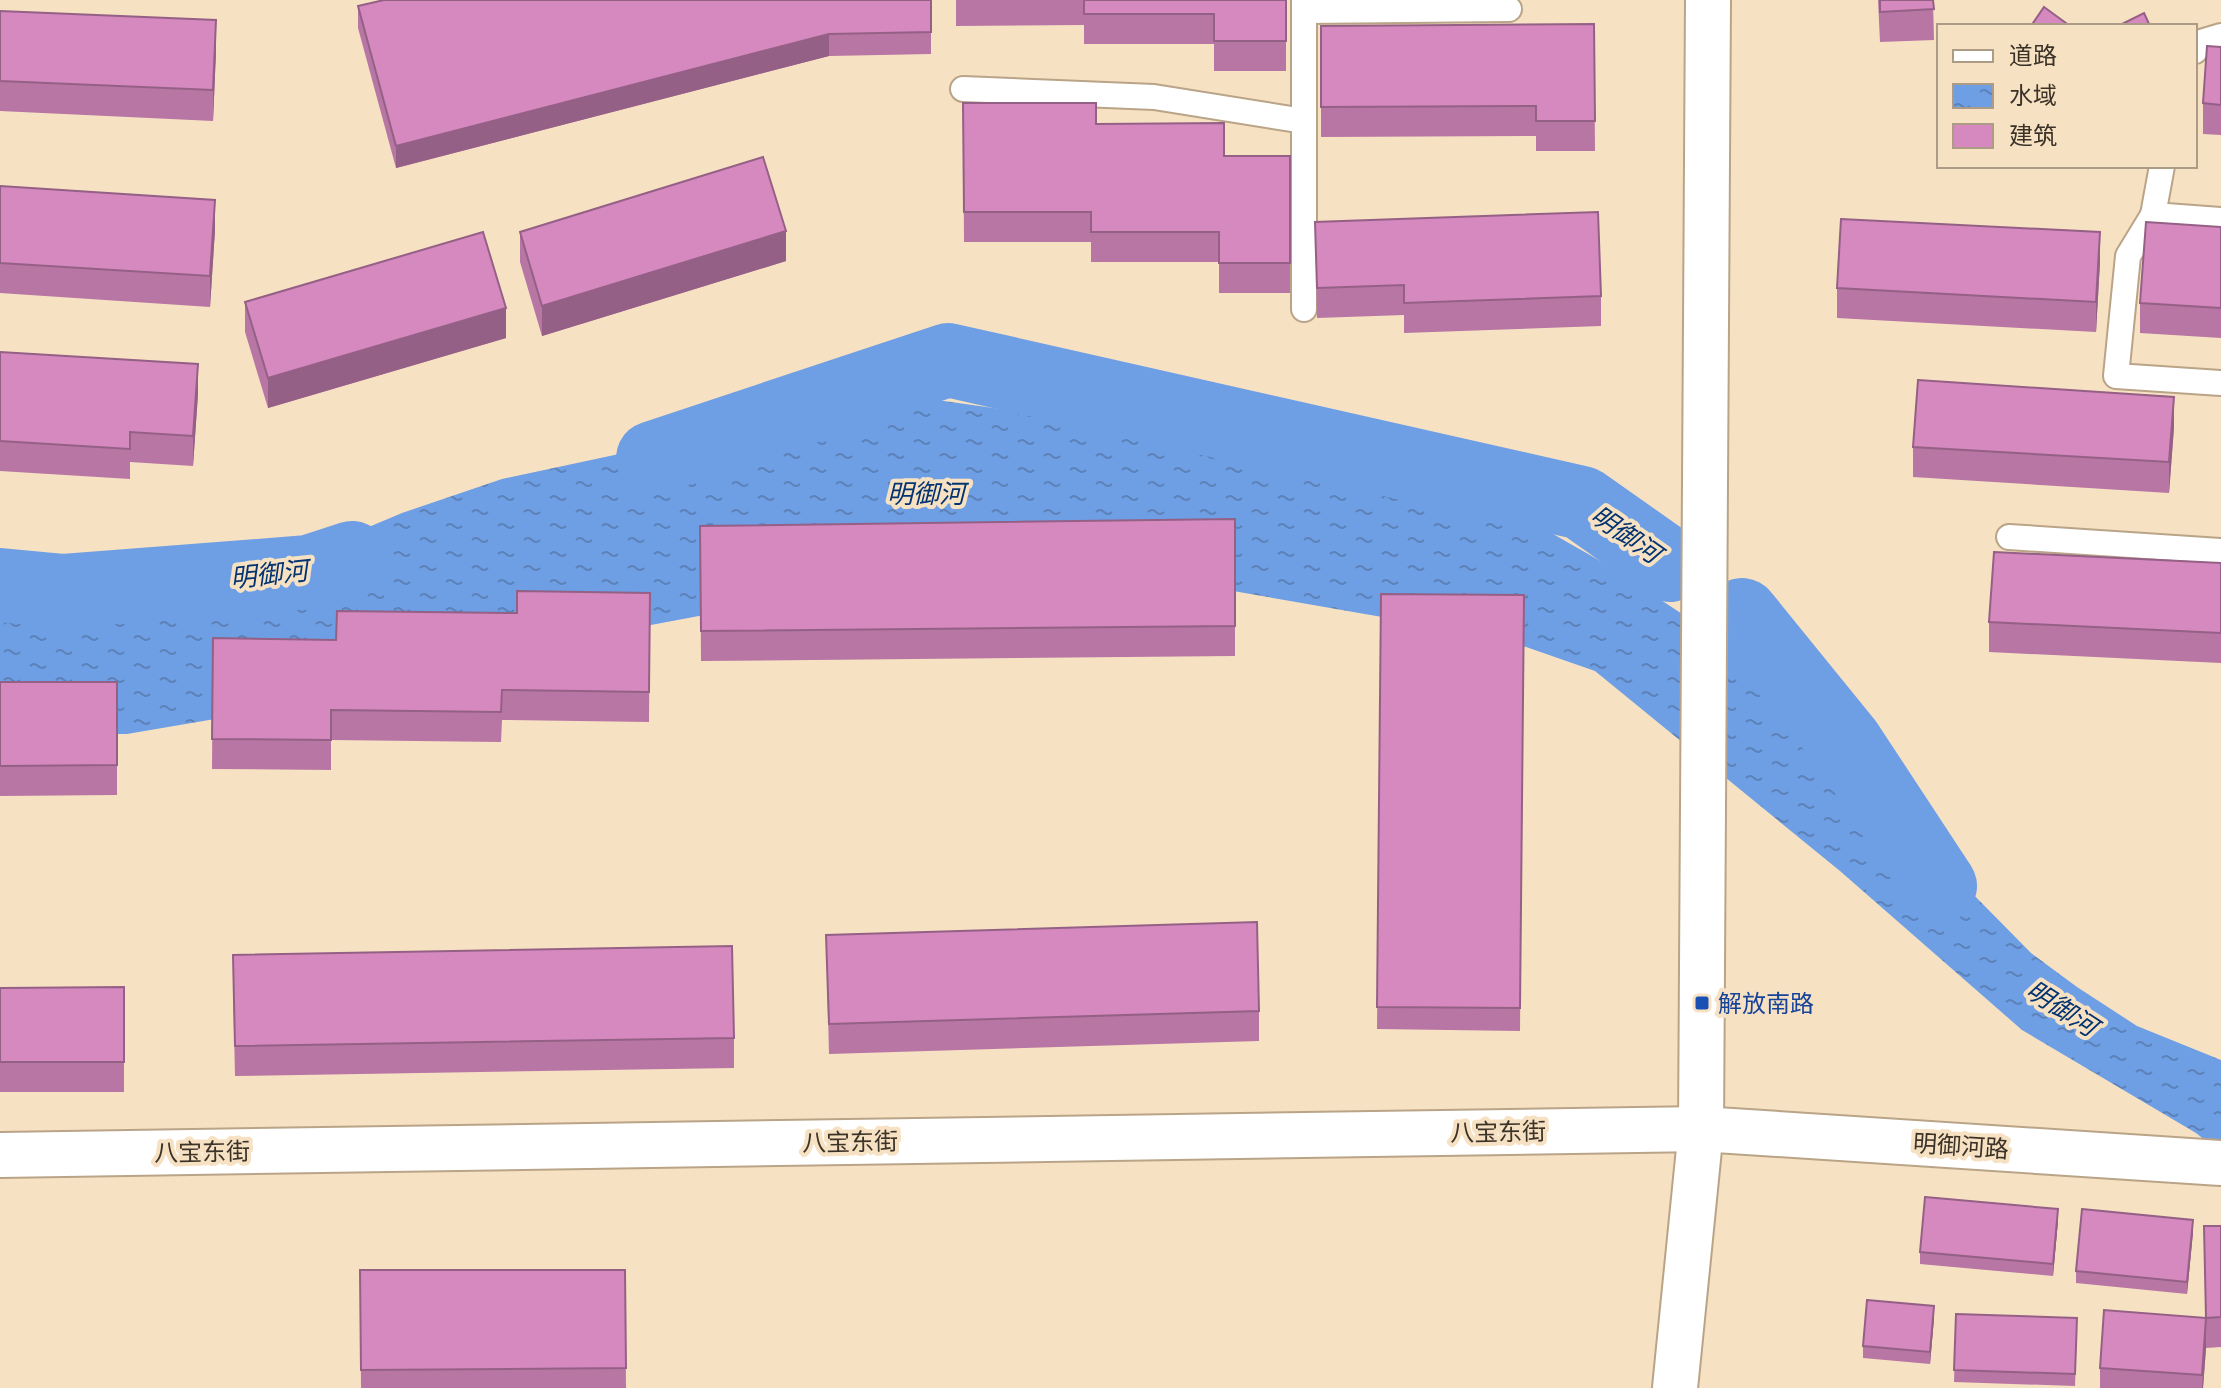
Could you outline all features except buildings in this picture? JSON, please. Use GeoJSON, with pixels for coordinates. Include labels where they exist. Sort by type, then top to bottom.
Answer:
{"type":"FeatureCollection","features":[{"type":"Feature","properties":{"kind":"street"},"geometry":{"type":"LineString","coordinates":[[1675,1388],[1701,1129],[1708,0]]}},
{"type":"Feature","properties":{"kind":"street","name":"八宝东街"},"geometry":{"type":"LineString","coordinates":[[0,1155],[1701,1129]]}},
{"type":"Feature","properties":{"kind":"street","name":"明御河路"},"geometry":{"type":"LineString","coordinates":[[1701,1129],[2221,1163]]}},
{"type":"Feature","properties":{"kind":"lane"},"geometry":{"type":"LineString","coordinates":[[1304,309],[1304,6],[1509,9]]}},
{"type":"Feature","properties":{"kind":"lane"},"geometry":{"type":"LineString","coordinates":[[2197,48],[2201,42],[2221,36]]}},
{"type":"Feature","properties":{"kind":"lane"},"geometry":{"type":"LineString","coordinates":[[963,89],[1154,97],[1304,121]]}},
{"type":"Feature","properties":{"kind":"lane"},"geometry":{"type":"LineString","coordinates":[[2162,168],[2153,215],[2128,256],[2116,376],[2221,383]]}},
{"type":"Feature","properties":{"kind":"lane"},"geometry":{"type":"LineString","coordinates":[[2153,215],[2221,220]]}},
{"type":"Feature","properties":{"kind":"lane"},"geometry":{"type":"LineString","coordinates":[[2009,537],[2221,551]]}},
{"type":"Feature","properties":{"kind":"water","name":"明御河"},"geometry":{"type":"Polygon","coordinates":[[[937,400],[1257,445],[1493,508],[1546,530],[1611,567],[1773,674],[1832,729],[1894,814],[2031,953],[2137,1026],[2221,1060],[2221,1153],[2196,1133],[2022,1030],[1840,871],[1595,671],[1497,637],[1136,574],[848,588],[587,637],[373,692],[127,734],[0,734],[0,597],[121,607],[221,589],[402,513],[502,479],[843,406],[937,400]]]}},
{"type":"Feature","properties":{"kind":"waterway","name":"明御河"},"geometry":{"type":"LineString","coordinates":[[653,458],[948,360],[1582,503],[1670,565]]}},
{"type":"Feature","properties":{"kind":"waterway","name":"明御河"},"geometry":{"type":"LineString","coordinates":[[0,585],[64,591],[309,572],[352,558]]}},
{"type":"Feature","properties":{"kind":"waterway","name":"明御河"},"geometry":{"type":"LineString","coordinates":[[1742,615],[1846,743],[1940,886]]}},
{"type":"Feature","properties":{"kind":"place","name":"解放南路"},"geometry":{"type":"Point","coordinates":[1702,1003]}}]}
